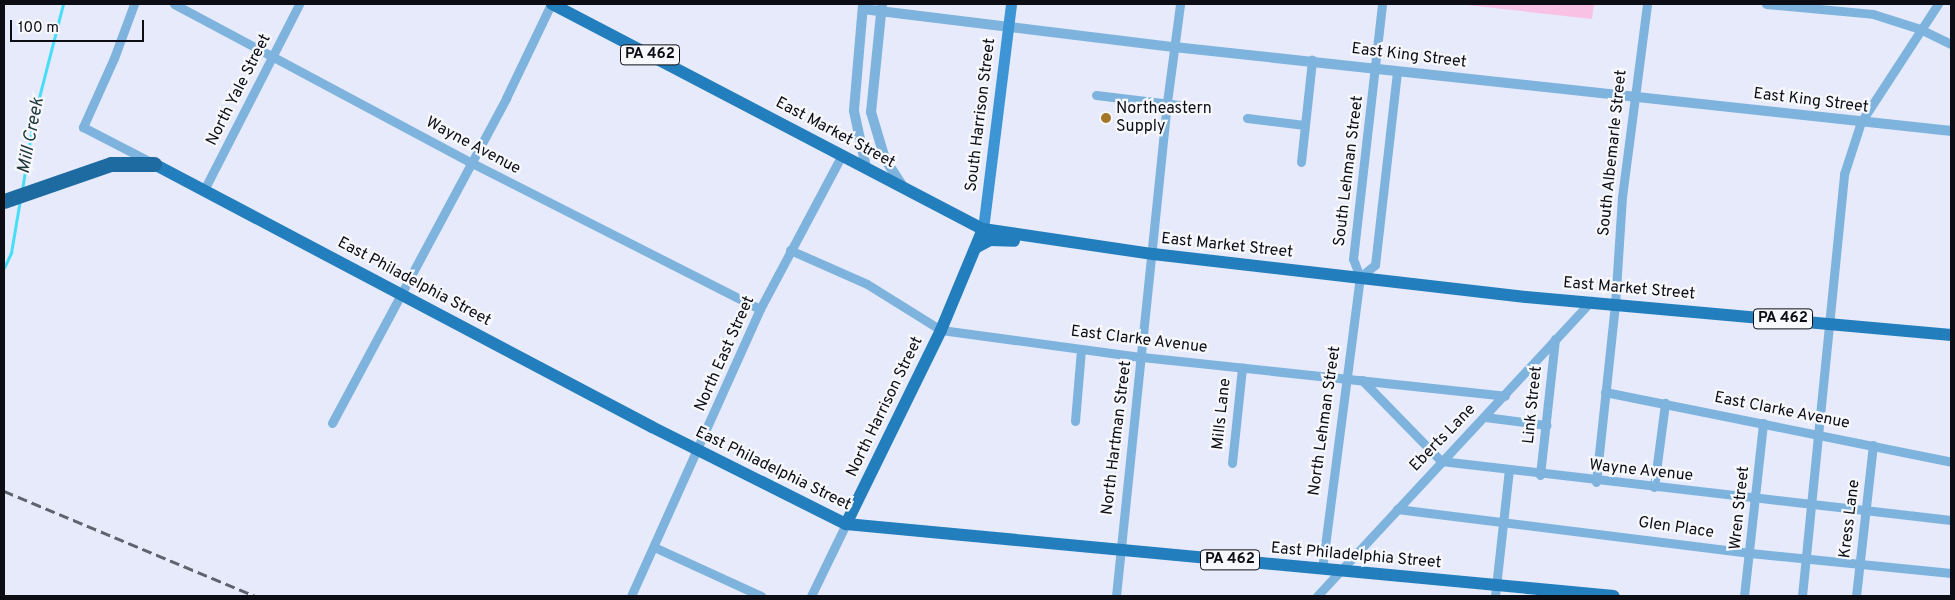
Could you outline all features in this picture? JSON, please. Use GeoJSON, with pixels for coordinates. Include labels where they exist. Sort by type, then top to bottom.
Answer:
{"type":"FeatureCollection","features":[{"type":"Feature","properties":{"kind":"highway"},"geometry":{"type":"LineString","coordinates":[[4,201],[111,164],[154,164]]}},
{"type":"Feature","properties":{"kind":"main road","name":"East Market Street"},"geometry":{"type":"LineString","coordinates":[[552,4],[983,229],[1057,242],[1360,277],[1616,305],[1828,322],[1951,335]]}},
{"type":"Feature","properties":{"kind":"main road","name":"South Harrison Street"},"geometry":{"type":"LineString","coordinates":[[983,229],[1011,4]]}},
{"type":"Feature","properties":{"kind":"main road","name":"East Philadelphia Street"},"geometry":{"type":"LineString","coordinates":[[154,164],[698,451],[846,524],[1322,568],[1496,591],[1614,596]]}},
{"type":"Feature","properties":{"kind":"main road","name":"North Harrison Street"},"geometry":{"type":"LineString","coordinates":[[846,524],[941,330],[983,229]]}},
{"type":"Feature","properties":{"kind":"main road"},"geometry":{"type":"LineString","coordinates":[[977,247],[990,240],[1057,242]]}},
{"type":"Feature","properties":{"kind":"street","name":"East Philadelphia Street"},"geometry":{"type":"LineString","coordinates":[[134,4],[114,58],[83,127],[154,164]]}},
{"type":"Feature","properties":{"kind":"street","name":"Wayne Avenue"},"geometry":{"type":"LineString","coordinates":[[174,4],[472,163],[760,309]]}},
{"type":"Feature","properties":{"kind":"street","name":"North Yale Street"},"geometry":{"type":"LineString","coordinates":[[204,190],[299,4]]}},
{"type":"Feature","properties":{"kind":"street"},"geometry":{"type":"LineString","coordinates":[[332,422],[472,163],[552,4]]}},
{"type":"Feature","properties":{"kind":"street","name":"North Hartman Street"},"geometry":{"type":"LineString","coordinates":[[1116,596],[1119,550],[1142,357],[1167,102],[1180,4]]}},
{"type":"Feature","properties":{"kind":"street","name":"South Lehman Street"},"geometry":{"type":"LineString","coordinates":[[1360,277],[1353,260],[1382,4]]}},
{"type":"Feature","properties":{"kind":"street","name":"South Albemarle Street"},"geometry":{"type":"LineString","coordinates":[[1596,482],[1616,305],[1622,197],[1632,97],[1647,4]]}},
{"type":"Feature","properties":{"kind":"street"},"geometry":{"type":"LineString","coordinates":[[1766,4],[1873,14],[1920,29],[1951,44]]}},
{"type":"Feature","properties":{"kind":"street"},"geometry":{"type":"LineString","coordinates":[[1802,596],[1844,174],[1861,122],[1938,4]]}},
{"type":"Feature","properties":{"kind":"street"},"geometry":{"type":"LineString","coordinates":[[863,7],[854,111],[866,167]]}},
{"type":"Feature","properties":{"kind":"street","name":"East King Street"},"geometry":{"type":"LineString","coordinates":[[863,7],[881,7],[1008,28],[1174,47],[1312,60],[1951,131]]}},
{"type":"Feature","properties":{"kind":"street"},"geometry":{"type":"LineString","coordinates":[[881,7],[871,112],[885,159],[903,188]]}},
{"type":"Feature","properties":{"kind":"street"},"geometry":{"type":"LineString","coordinates":[[1301,162],[1312,60]]}},
{"type":"Feature","properties":{"kind":"street"},"geometry":{"type":"LineString","coordinates":[[1360,277],[1375,265],[1397,70]]}},
{"type":"Feature","properties":{"kind":"street"},"geometry":{"type":"LineString","coordinates":[[1096,95],[1167,102],[1196,107]]}},
{"type":"Feature","properties":{"kind":"street"},"geometry":{"type":"LineString","coordinates":[[1247,118],[1305,125]]}},
{"type":"Feature","properties":{"kind":"street","name":"North East Street"},"geometry":{"type":"LineString","coordinates":[[631,596],[698,451],[760,309],[842,155]]}},
{"type":"Feature","properties":{"kind":"street","name":"East Clarke Avenue"},"geometry":{"type":"LineString","coordinates":[[790,250],[867,284],[941,330],[1142,357],[1505,396]]}},
{"type":"Feature","properties":{"kind":"street","name":"North Lehman Street"},"geometry":{"type":"LineString","coordinates":[[1322,568],[1360,277]]}},
{"type":"Feature","properties":{"kind":"street","name":"Eberts Lane"},"geometry":{"type":"LineString","coordinates":[[1316,596],[1505,396],[1591,301]]}},
{"type":"Feature","properties":{"kind":"street","name":"Link Street"},"geometry":{"type":"LineString","coordinates":[[1540,475],[1555,339]]}},
{"type":"Feature","properties":{"kind":"street"},"geometry":{"type":"LineString","coordinates":[[1075,421],[1081,349]]}},
{"type":"Feature","properties":{"kind":"street","name":"Mills Lane"},"geometry":{"type":"LineString","coordinates":[[1232,463],[1242,368]]}},
{"type":"Feature","properties":{"kind":"street"},"geometry":{"type":"LineString","coordinates":[[1362,380],[1441,462]]}},
{"type":"Feature","properties":{"kind":"street","name":"East Clarke Avenue"},"geometry":{"type":"LineString","coordinates":[[1606,392],[1951,462]]}},
{"type":"Feature","properties":{"kind":"street"},"geometry":{"type":"LineString","coordinates":[[1654,487],[1665,403]]}},
{"type":"Feature","properties":{"kind":"street"},"geometry":{"type":"LineString","coordinates":[[1485,417],[1546,425]]}},
{"type":"Feature","properties":{"kind":"street","name":"Wren Street"},"geometry":{"type":"LineString","coordinates":[[1744,596],[1763,423]]}},
{"type":"Feature","properties":{"kind":"street","name":"Kress Lane"},"geometry":{"type":"LineString","coordinates":[[1856,596],[1867,512],[1873,445]]}},
{"type":"Feature","properties":{"kind":"street","name":"Wayne Avenue"},"geometry":{"type":"LineString","coordinates":[[1441,462],[1596,482],[1951,520]]}},
{"type":"Feature","properties":{"kind":"street"},"geometry":{"type":"LineString","coordinates":[[1496,591],[1509,470]]}},
{"type":"Feature","properties":{"kind":"street","name":"Glen Place"},"geometry":{"type":"LineString","coordinates":[[1397,509],[1503,520],[1750,553],[1951,573]]}},
{"type":"Feature","properties":{"kind":"street","name":"North Harrison Street"},"geometry":{"type":"LineString","coordinates":[[811,596],[846,524]]}},
{"type":"Feature","properties":{"kind":"street"},"geometry":{"type":"LineString","coordinates":[[654,547],[761,596]]}},
{"type":"Feature","properties":{"kind":"shaded area"},"geometry":{"type":"Polygon","coordinates":[[[1458,4],[1594,4],[1592,19],[1458,4]]]}},
{"type":"Feature","properties":{"kind":"waterway","name":"Mill Creek"},"geometry":{"type":"LineString","coordinates":[[22,190],[33,121],[63,4]]}},
{"type":"Feature","properties":{"kind":"waterway","name":"Mill Creek"},"geometry":{"type":"LineString","coordinates":[[4,268],[11,253],[20,200]]}},
{"type":"Feature","properties":{"kind":"railway"},"geometry":{"type":"LineString","coordinates":[[4,491],[255,596]]}},
{"type":"Feature","properties":{"kind":"place","name":"Northeastern Supply"},"geometry":{"type":"Point","coordinates":[1106,118]}}]}
